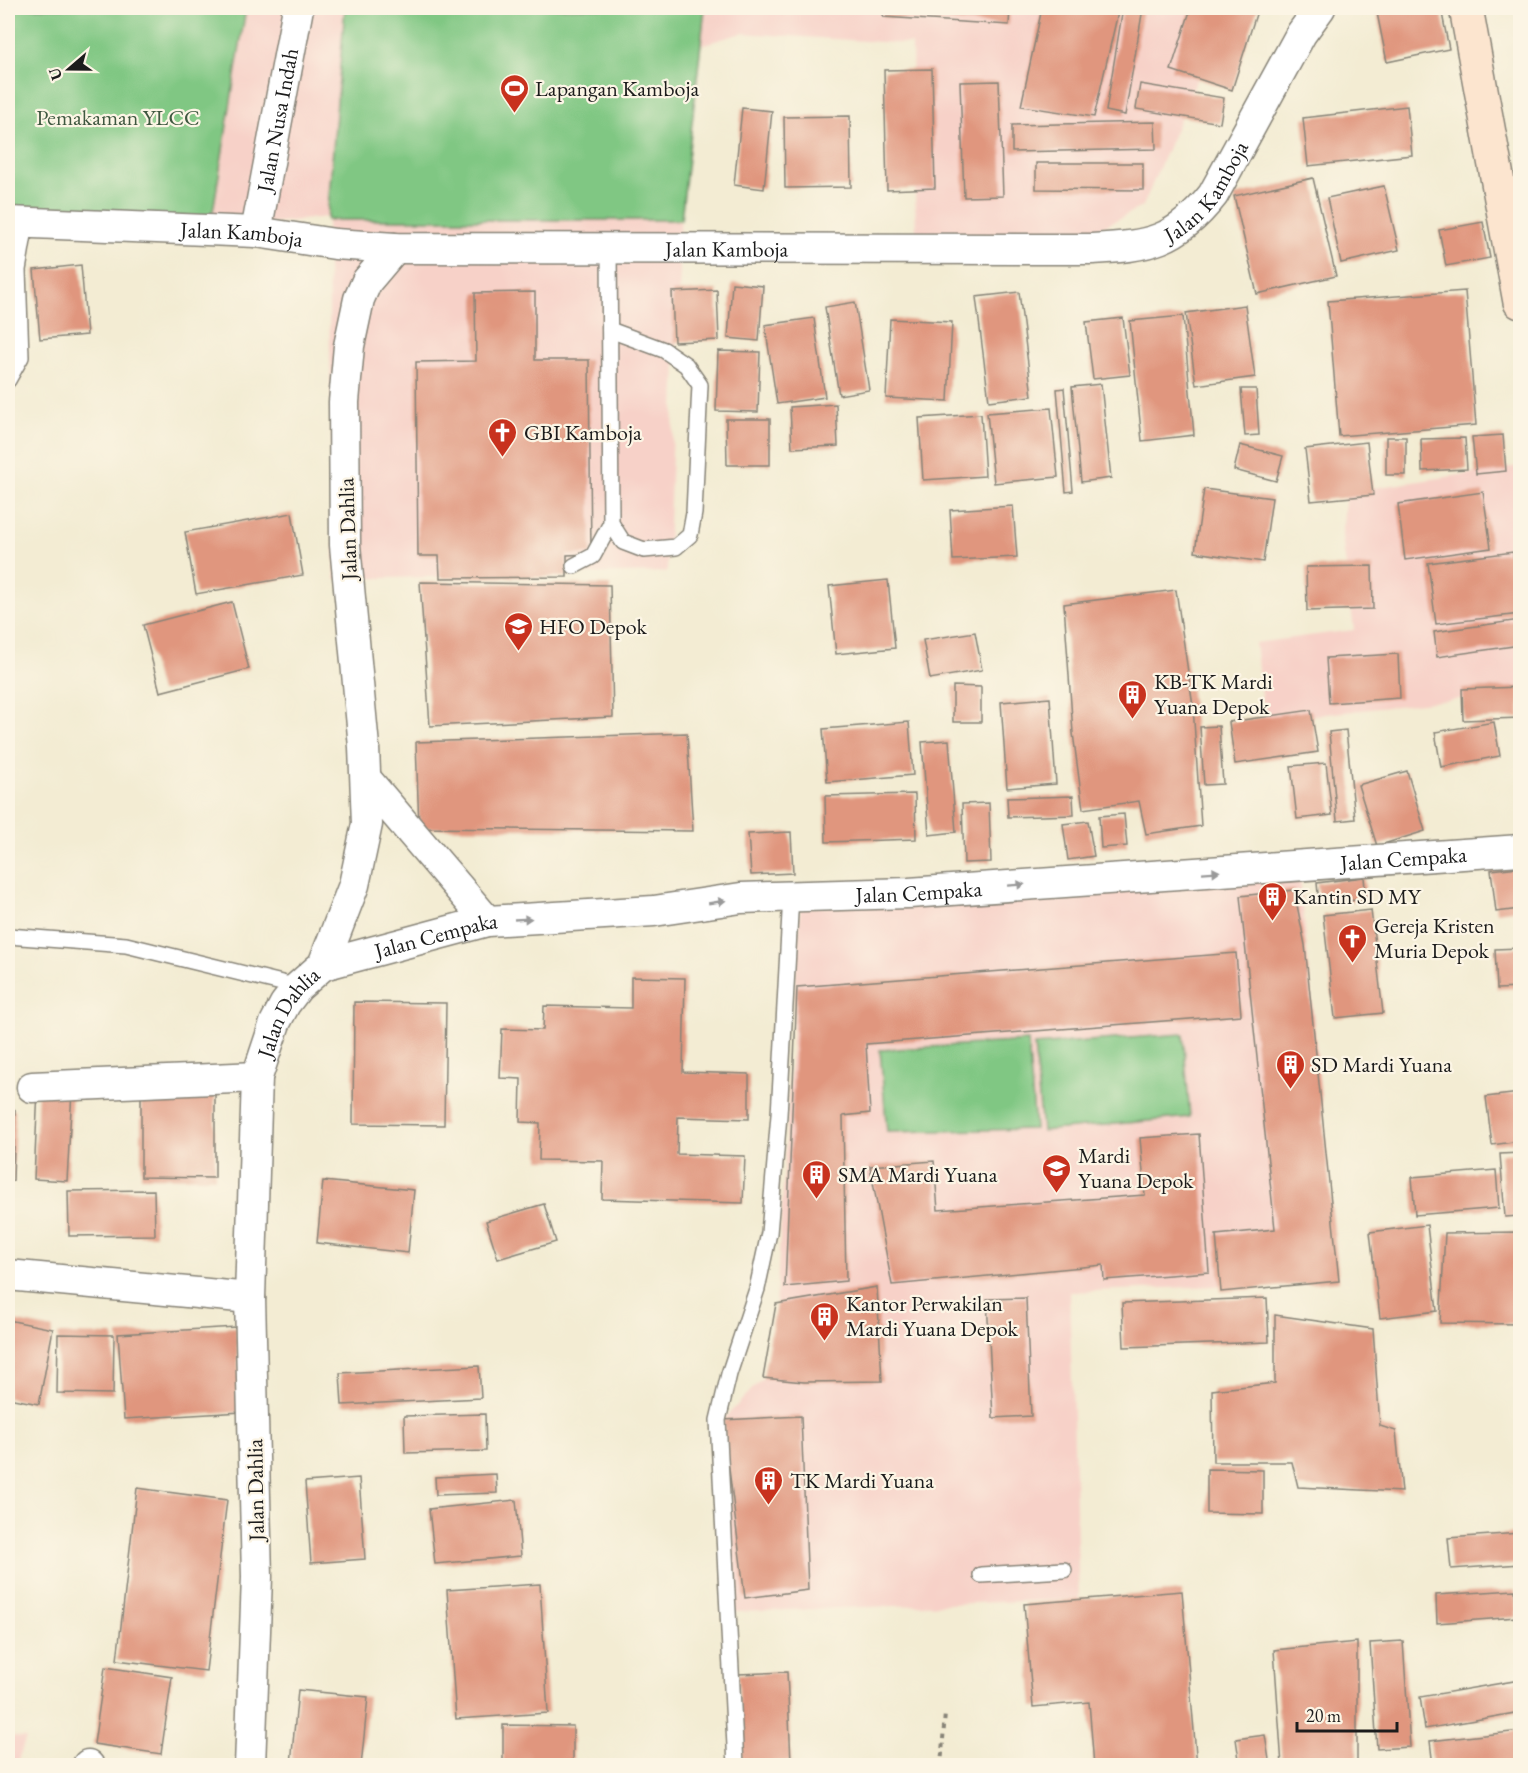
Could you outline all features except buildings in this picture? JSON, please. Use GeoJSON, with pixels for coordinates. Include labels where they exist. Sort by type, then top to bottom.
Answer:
{"type":"FeatureCollection","features":[{"type":"Feature","properties":{"kind":"main road"},"geometry":{"type":"LineString","coordinates":[[1466,8],[1521,302]]}},
{"type":"Feature","properties":{"kind":"street","name":"Jalan Nusa Indah"},"geometry":{"type":"LineString","coordinates":[[256,232],[298,8]]}},
{"type":"Feature","properties":{"kind":"street","name":"Jalan Kamboja"},"geometry":{"type":"LineString","coordinates":[[17,223],[256,232],[315,242],[395,248],[1092,249],[1129,247],[1158,240],[1179,230],[1196,216],[1214,195],[1301,34],[1320,8]]}},
{"type":"Feature","properties":{"kind":"street","name":"Jalan Dahlia"},"geometry":{"type":"LineString","coordinates":[[250,1766],[257,1577],[250,1298],[257,1077],[275,1023],[298,987],[323,965],[354,885],[367,824],[366,779],[345,545],[344,402],[349,346],[359,299],[367,282],[395,248]]}},
{"type":"Feature","properties":{"kind":"street"},"geometry":{"type":"LineString","coordinates":[[366,779],[487,921]]}},
{"type":"Feature","properties":{"kind":"street","name":"Jalan Cempaka"},"geometry":{"type":"LineString","coordinates":[[323,965],[487,921],[654,911],[741,898],[909,893],[1521,850]]}},
{"type":"Feature","properties":{"kind":"street"},"geometry":{"type":"LineString","coordinates":[[32,1087],[257,1077]]}},
{"type":"Feature","properties":{"kind":"street"},"geometry":{"type":"LineString","coordinates":[[8,1275],[250,1298]]}},
{"type":"Feature","properties":{"kind":"lane"},"geometry":{"type":"LineString","coordinates":[[8,380],[21,357],[17,223]]}},
{"type":"Feature","properties":{"kind":"lane"},"geometry":{"type":"LineString","coordinates":[[574,566],[592,556],[611,523],[609,248]]}},
{"type":"Feature","properties":{"kind":"lane"},"geometry":{"type":"LineString","coordinates":[[610,330],[664,350],[687,365],[700,385],[694,513],[690,534],[676,547],[644,550],[623,542],[611,523]]}},
{"type":"Feature","properties":{"kind":"lane"},"geometry":{"type":"LineString","coordinates":[[735,1765],[718,1419],[729,1374],[758,1289],[769,1233],[791,895]]}},
{"type":"Feature","properties":{"kind":"lane"},"geometry":{"type":"LineString","coordinates":[[8,936],[126,945],[298,987]]}},
{"type":"Feature","properties":{"kind":"lane"},"geometry":{"type":"LineString","coordinates":[[981,1575],[1064,1570]]}},
{"type":"Feature","properties":{"kind":"path"},"geometry":{"type":"LineString","coordinates":[[941,1766],[945,1713]]}},
{"type":"Feature","properties":{"kind":"shaded area"},"geometry":{"type":"Polygon","coordinates":[[[246,8],[1227,8],[1143,206],[1085,236],[916,235],[912,44],[742,33],[681,51],[680,269],[667,572],[335,579],[327,217],[210,230],[246,8]]]}},
{"type":"Feature","properties":{"kind":"shaded area"},"geometry":{"type":"Polygon","coordinates":[[[1520,466],[1520,692],[1264,721],[1255,643],[1354,630],[1342,535],[1346,492],[1520,466]]]}},
{"type":"Feature","properties":{"kind":"shaded area","name":"Mardi Yuana Depok"},"geometry":{"type":"Polygon","coordinates":[[[1300,878],[1339,1281],[1069,1292],[1079,1599],[734,1612],[723,1420],[763,1378],[776,1304],[800,908],[1300,878]]]}},
{"type":"Feature","properties":{"kind":"shaded area"},"geometry":{"type":"Polygon","coordinates":[[[8,1736],[26,1738],[16,1765],[8,1765],[8,1736]]]}},
{"type":"Feature","properties":{"kind":"green space","name":"Pemakaman YLCC"},"geometry":{"type":"Polygon","coordinates":[[[8,8],[246,8],[210,230],[8,226],[8,8]]]}},
{"type":"Feature","properties":{"kind":"green space","name":"Lapangan Kamboja"},"geometry":{"type":"Polygon","coordinates":[[[345,8],[705,8],[681,220],[327,220],[345,8]]]}},
{"type":"Feature","properties":{"kind":"green space"},"geometry":{"type":"Polygon","coordinates":[[[1183,1034],[1190,1117],[1042,1131],[1034,1045],[1183,1034]]]}},
{"type":"Feature","properties":{"kind":"green space"},"geometry":{"type":"Polygon","coordinates":[[[1028,1041],[1035,1129],[887,1132],[880,1050],[1028,1041]]]}},
{"type":"Feature","properties":{"kind":"place","name":"Lapangan Kamboja"},"geometry":{"type":"Point","coordinates":[514,114]}},
{"type":"Feature","properties":{"kind":"place","name":"GBI Kamboja"},"geometry":{"type":"Point","coordinates":[503,458]}},
{"type":"Feature","properties":{"kind":"place","name":"HFO Depok"},"geometry":{"type":"Point","coordinates":[518,652]}},
{"type":"Feature","properties":{"kind":"place","name":"KB-TK Mardi Yuana Depok"},"geometry":{"type":"Point","coordinates":[1133,720]}},
{"type":"Feature","properties":{"kind":"place","name":"Kantin SD MY"},"geometry":{"type":"Point","coordinates":[1272,922]}},
{"type":"Feature","properties":{"kind":"place","name":"Gereja Kristen Muria Depok"},"geometry":{"type":"Point","coordinates":[1353,964]}},
{"type":"Feature","properties":{"kind":"place","name":"SD Mardi Yuana"},"geometry":{"type":"Point","coordinates":[1290,1090]}},
{"type":"Feature","properties":{"kind":"place","name":"Mardi Yuana Depok"},"geometry":{"type":"Point","coordinates":[1057,1194]}},
{"type":"Feature","properties":{"kind":"place","name":"SMA Mardi Yuana"},"geometry":{"type":"Point","coordinates":[817,1200]}},
{"type":"Feature","properties":{"kind":"place","name":"Kantor Perwakilan Mardi Yuana Depok"},"geometry":{"type":"Point","coordinates":[825,1342]}},
{"type":"Feature","properties":{"kind":"place","name":"TK Mardi Yuana"},"geometry":{"type":"Point","coordinates":[769,1506]}}]}
